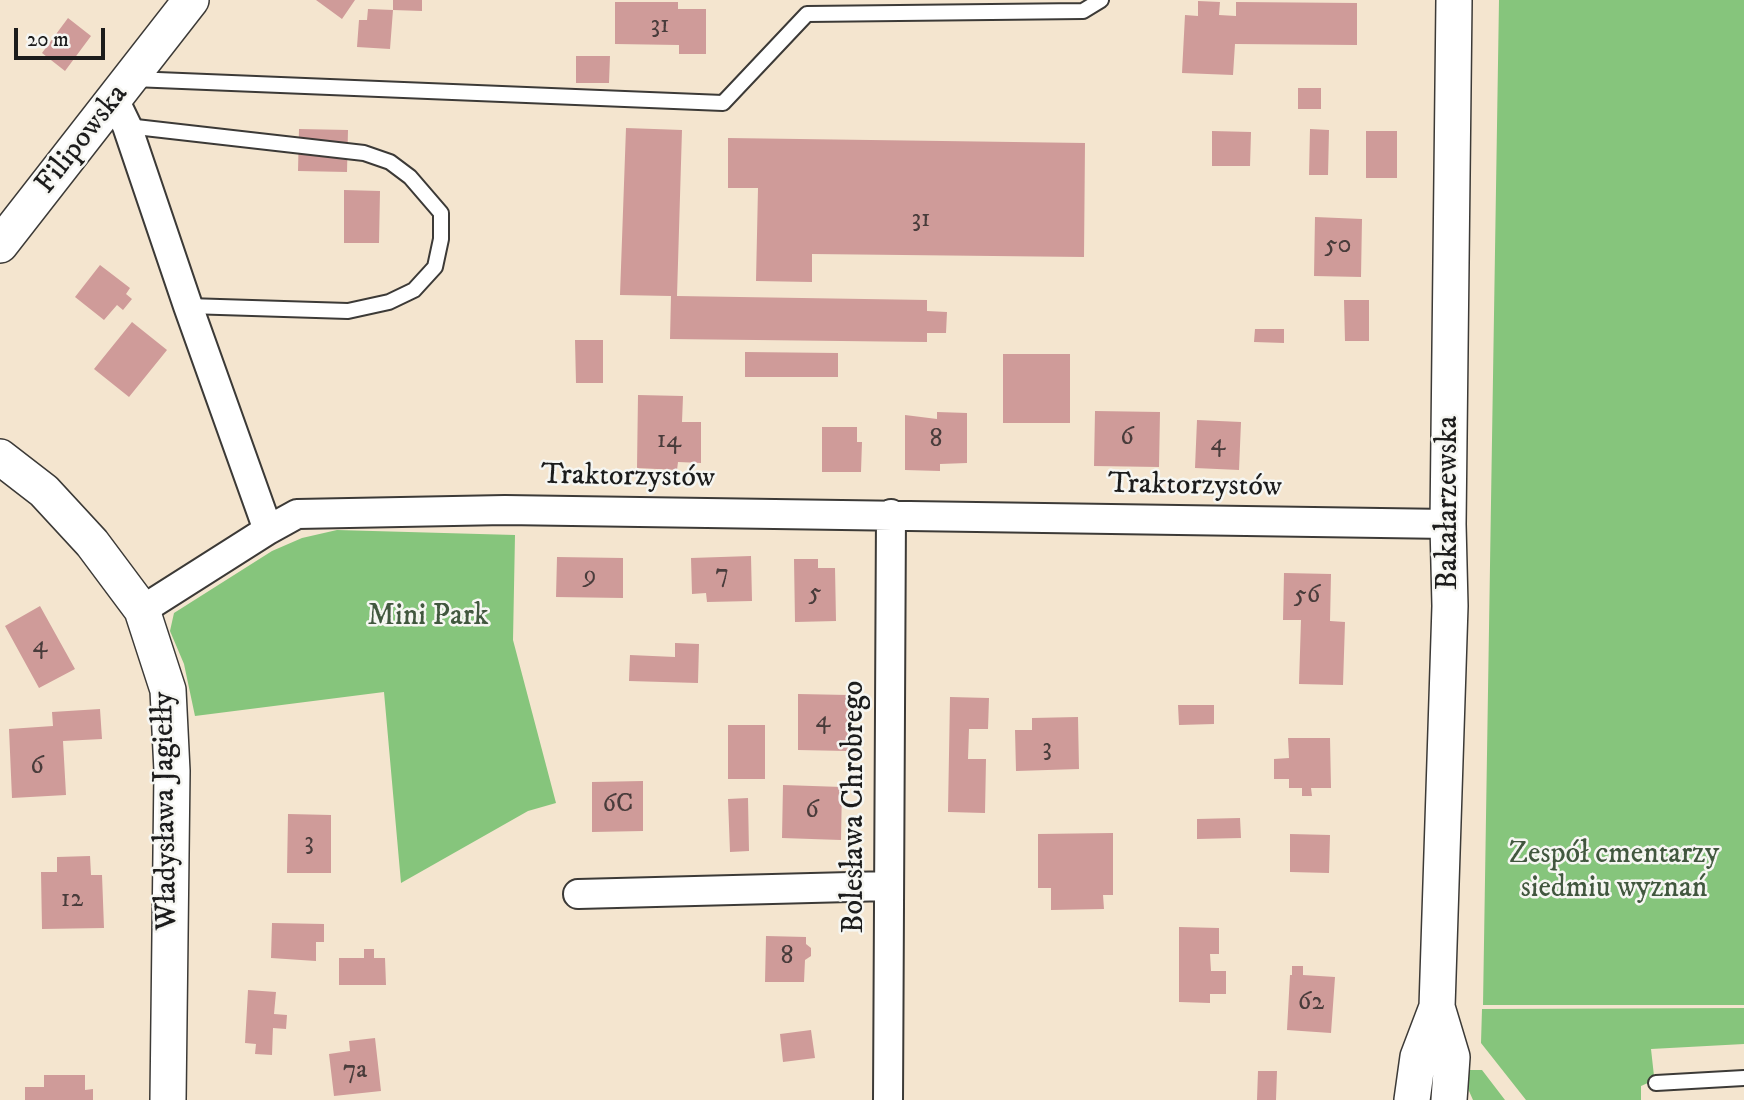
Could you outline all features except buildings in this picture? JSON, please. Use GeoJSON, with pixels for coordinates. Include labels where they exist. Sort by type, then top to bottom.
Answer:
{"type":"FeatureCollection","features":[{"type":"Feature","properties":{"kind":"street","name":"Filipowska"},"geometry":{"type":"LineString","coordinates":[[0,245],[124,101],[191,0]]}},
{"type":"Feature","properties":{"kind":"street","name":"Bakałarzewska"},"geometry":{"type":"LineString","coordinates":[[1449,1100],[1452,1057],[1437,1007],[1450,606],[1448,524],[1454,0]]}},
{"type":"Feature","properties":{"kind":"street"},"geometry":{"type":"LineString","coordinates":[[124,101],[188,306],[268,530]]}},
{"type":"Feature","properties":{"kind":"street","name":"Władysława Jagiełły"},"geometry":{"type":"LineString","coordinates":[[0,457],[44,491],[92,543],[142,610],[168,690],[172,771],[168,1100]]}},
{"type":"Feature","properties":{"kind":"street","name":"Traktorzystów"},"geometry":{"type":"LineString","coordinates":[[142,610],[297,514],[505,509],[1448,524]]}},
{"type":"Feature","properties":{"kind":"street","name":"Bolesława Chrobrego"},"geometry":{"type":"LineString","coordinates":[[888,1100],[891,514]]}},
{"type":"Feature","properties":{"kind":"street"},"geometry":{"type":"LineString","coordinates":[[578,894],[889,886]]}},
{"type":"Feature","properties":{"kind":"street","name":"Bakałarzewska"},"geometry":{"type":"LineString","coordinates":[[1412,1100],[1418,1057],[1437,1007]]}},
{"type":"Feature","properties":{"kind":"lane"},"geometry":{"type":"LineString","coordinates":[[124,101],[723,103],[807,14],[1083,11],[1101,0]]}},
{"type":"Feature","properties":{"kind":"lane"},"geometry":{"type":"LineString","coordinates":[[124,101],[364,153],[390,162],[410,177],[441,213],[441,239],[435,267],[414,290],[389,302],[348,311],[188,306]]}},
{"type":"Feature","properties":{"kind":"lane"},"geometry":{"type":"LineString","coordinates":[[1656,1083],[1744,1078]]}},
{"type":"Feature","properties":{"kind":"green space","name":"Zespół cmentarzy siedmiu wyznań"},"geometry":{"type":"Polygon","coordinates":[[[1499,0],[1744,0],[1744,1005],[1483,1005],[1499,0]]]}},
{"type":"Feature","properties":{"kind":"green space","name":"Mini Park"},"geometry":{"type":"Polygon","coordinates":[[[337,530],[515,535],[513,640],[556,803],[528,811],[401,883],[384,692],[195,716],[184,664],[170,631],[174,613],[272,551],[302,538],[337,530]]]}},
{"type":"Feature","properties":{"kind":"green space"},"geometry":{"type":"Polygon","coordinates":[[[1744,1008],[1744,1044],[1651,1049],[1654,1076],[1650,1082],[1641,1086],[1641,1100],[1526,1100],[1481,1043],[1482,1009],[1744,1008]]]}},
{"type":"Feature","properties":{"kind":"green space"},"geometry":{"type":"Polygon","coordinates":[[[1465,1070],[1482,1070],[1505,1100],[1473,1100],[1465,1082],[1465,1070]]]}}]}
